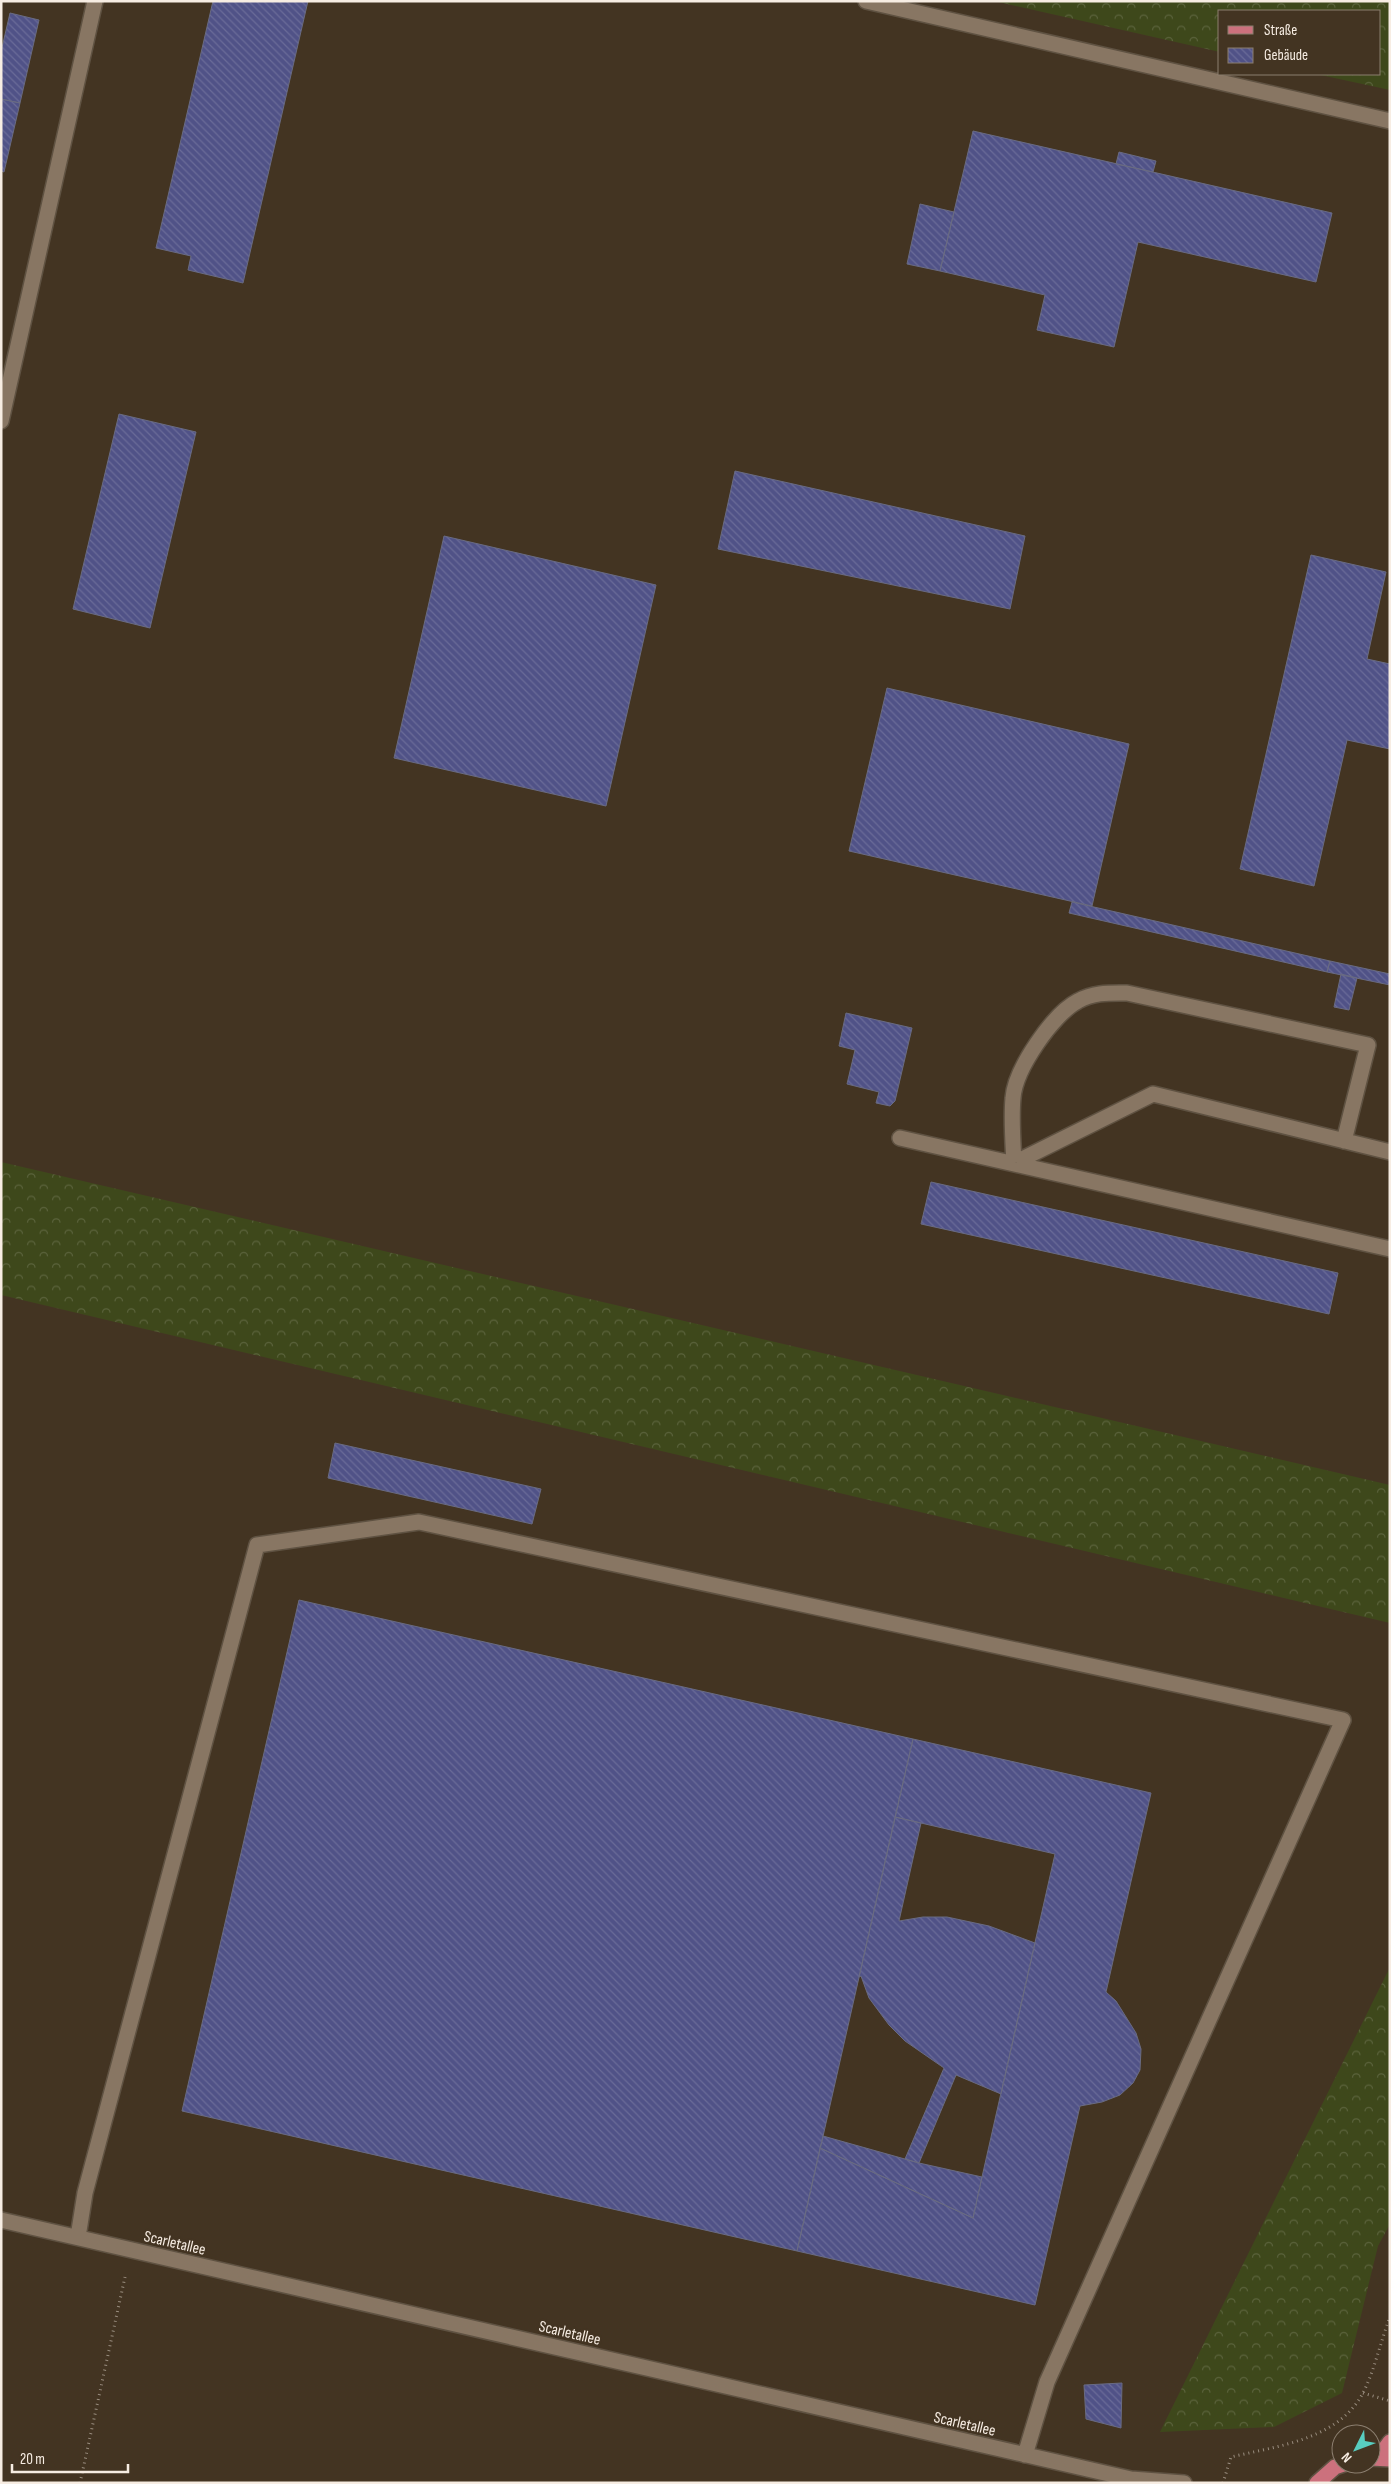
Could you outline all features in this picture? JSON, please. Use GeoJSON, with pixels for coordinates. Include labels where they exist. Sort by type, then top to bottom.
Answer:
{"type":"FeatureCollection","features":[{"type":"Feature","properties":{"kind":"main road"},"geometry":{"type":"LineString","coordinates":[[1381,2456],[1390,2442]]}},
{"type":"Feature","properties":{"kind":"main road"},"geometry":{"type":"LineString","coordinates":[[1316,2483],[1331,2470]]}},
{"type":"Feature","properties":{"kind":"street"},"geometry":{"type":"LineString","coordinates":[[1,421],[95,1]]}},
{"type":"Feature","properties":{"kind":"street"},"geometry":{"type":"LineString","coordinates":[[866,1],[1390,121]]}},
{"type":"Feature","properties":{"kind":"street"},"geometry":{"type":"LineString","coordinates":[[1014,1163],[1013,1096],[1027,1057],[1055,1019],[1077,1001],[1097,993],[1127,993],[1368,1045],[1344,1140]]}},
{"type":"Feature","properties":{"kind":"street"},"geometry":{"type":"LineString","coordinates":[[1014,1163],[1153,1094],[1390,1152]]}},
{"type":"Feature","properties":{"kind":"street"},"geometry":{"type":"LineString","coordinates":[[900,1138],[1390,1249]]}},
{"type":"Feature","properties":{"kind":"street"},"geometry":{"type":"LineString","coordinates":[[78,2237],[85,2193],[257,1545],[419,1522],[1343,1720],[1047,2382],[1025,2455]]}},
{"type":"Feature","properties":{"kind":"street","name":"Scarletallee"},"geometry":{"type":"LineString","coordinates":[[1,2220],[1135,2481],[1184,2483]]}},
{"type":"Feature","properties":{"kind":"path"},"geometry":{"type":"LineString","coordinates":[[80,2483],[131,2250]]}},
{"type":"Feature","properties":{"kind":"path"},"geometry":{"type":"LineString","coordinates":[[1223,2483],[1231,2457],[1305,2440],[1346,2416],[1363,2393],[1390,2317]]}},
{"type":"Feature","properties":{"kind":"path"},"geometry":{"type":"LineString","coordinates":[[1363,2393],[1390,2401]]}},
{"type":"Feature","properties":{"kind":"green space"},"geometry":{"type":"Polygon","coordinates":[[[994,1],[1390,1],[1390,90],[1321,75],[1381,75],[1381,10],[1218,10],[1218,52],[994,1]]]}},
{"type":"Feature","properties":{"kind":"green space"},"geometry":{"type":"Polygon","coordinates":[[[1,1162],[1390,1485],[1390,1623],[1,1295],[1,1162]]]}},
{"type":"Feature","properties":{"kind":"green space"},"geometry":{"type":"Polygon","coordinates":[[[1390,1967],[1390,2224],[1378,2246],[1342,2393],[1274,2427],[1160,2432],[1390,1967]]]}},
{"type":"Feature","properties":{"kind":"building"},"geometry":{"type":"Polygon","coordinates":[[[213,1],[308,1],[243,283],[188,270],[191,256],[156,248],[213,1]]]}},
{"type":"Feature","properties":{"kind":"building"},"geometry":{"type":"Polygon","coordinates":[[[10,13],[39,20],[20,103],[1,99],[1,52],[10,13]]]}},
{"type":"Feature","properties":{"kind":"building"},"geometry":{"type":"Polygon","coordinates":[[[1,99],[20,103],[4,172],[1,171],[1,99]]]}},
{"type":"Feature","properties":{"kind":"building"},"geometry":{"type":"Polygon","coordinates":[[[973,131],[1332,213],[1316,282],[1138,242],[1114,347],[1037,330],[1045,295],[940,271],[973,131]]]}},
{"type":"Feature","properties":{"kind":"building"},"geometry":{"type":"Polygon","coordinates":[[[1119,152],[1156,161],[1153,172],[1116,164],[1119,152]]]}},
{"type":"Feature","properties":{"kind":"building"},"geometry":{"type":"Polygon","coordinates":[[[920,204],[954,212],[940,271],[907,264],[920,204]]]}},
{"type":"Feature","properties":{"kind":"building"},"geometry":{"type":"Polygon","coordinates":[[[119,414],[196,432],[150,628],[73,609],[119,414]]]}},
{"type":"Feature","properties":{"kind":"building"},"geometry":{"type":"Polygon","coordinates":[[[735,471],[1025,536],[1010,609],[718,549],[735,471]]]}},
{"type":"Feature","properties":{"kind":"building"},"geometry":{"type":"Polygon","coordinates":[[[444,536],[656,585],[606,806],[394,758],[444,536]]]}},
{"type":"Feature","properties":{"kind":"building"},"geometry":{"type":"Polygon","coordinates":[[[1311,555],[1386,572],[1367,659],[1390,664],[1390,749],[1347,740],[1314,886],[1240,869],[1311,555]]]}},
{"type":"Feature","properties":{"kind":"building"},"geometry":{"type":"Polygon","coordinates":[[[887,688],[1129,744],[1092,906],[849,851],[887,688]]]}},
{"type":"Feature","properties":{"kind":"building"},"geometry":{"type":"Polygon","coordinates":[[[1072,902],[1330,961],[1327,972],[1069,913],[1072,902]]]}},
{"type":"Feature","properties":{"kind":"building"},"geometry":{"type":"Polygon","coordinates":[[[1330,961],[1390,974],[1390,985],[1327,972],[1330,961]]]}},
{"type":"Feature","properties":{"kind":"building"},"geometry":{"type":"Polygon","coordinates":[[[1341,974],[1357,978],[1349,1010],[1334,1007],[1341,974]]]}},
{"type":"Feature","properties":{"kind":"building"},"geometry":{"type":"Polygon","coordinates":[[[846,1013],[912,1028],[895,1101],[890,1106],[876,1103],[879,1092],[847,1084],[855,1050],[839,1046],[846,1013]]]}},
{"type":"Feature","properties":{"kind":"building"},"geometry":{"type":"Polygon","coordinates":[[[931,1182],[1338,1273],[1329,1314],[921,1224],[931,1182]]]}},
{"type":"Feature","properties":{"kind":"building"},"geometry":{"type":"Polygon","coordinates":[[[335,1443],[541,1489],[532,1524],[328,1478],[335,1443]]]}},
{"type":"Feature","properties":{"kind":"building"},"geometry":{"type":"Polygon","coordinates":[[[299,1600],[913,1739],[797,2251],[182,2111],[299,1600]]]}},
{"type":"Feature","properties":{"kind":"building"},"geometry":{"type":"Polygon","coordinates":[[[913,1739],[1151,1793],[1106,1992],[1116,2001],[1136,2033],[1141,2049],[1140,2070],[1133,2083],[1120,2095],[1102,2102],[1080,2106],[1035,2305],[797,2251],[820,2148],[973,2218],[1055,1854],[895,1817],[913,1739]]]}},
{"type":"Feature","properties":{"kind":"building"},"geometry":{"type":"Polygon","coordinates":[[[895,1817],[921,1823],[899,1921],[923,1917],[947,1917],[989,1926],[1035,1943],[1001,2094],[956,2075],[919,2163],[905,2159],[944,2068],[905,2041],[889,2025],[869,1998],[861,1976],[859,1977],[895,1817]]]}},
{"type":"Feature","properties":{"kind":"building"},"geometry":{"type":"Polygon","coordinates":[[[823,2136],[919,2163],[982,2177],[973,2218],[820,2148],[823,2136]]]}},
{"type":"Feature","properties":{"kind":"building"},"geometry":{"type":"Polygon","coordinates":[[[1122,2383],[1121,2428],[1086,2419],[1084,2385],[1122,2383]]]}}]}
